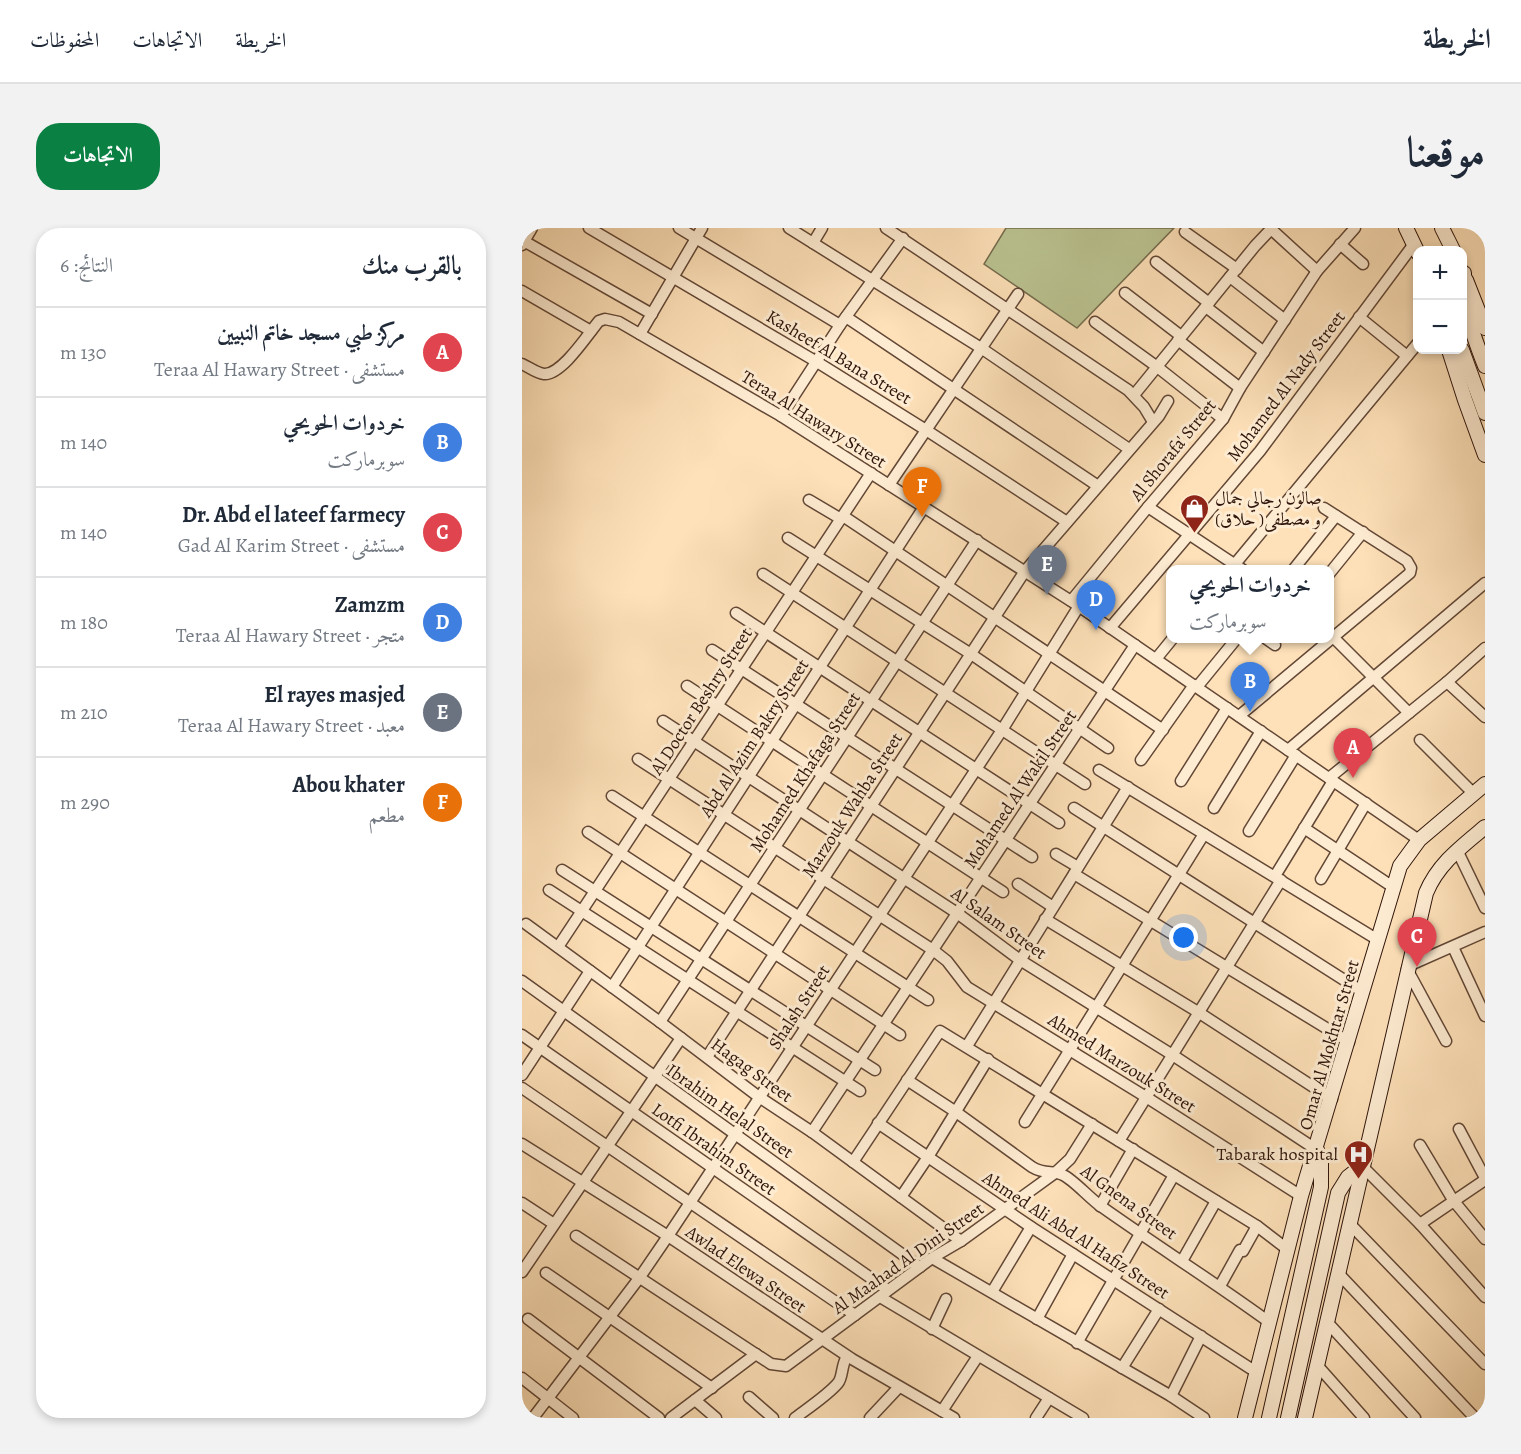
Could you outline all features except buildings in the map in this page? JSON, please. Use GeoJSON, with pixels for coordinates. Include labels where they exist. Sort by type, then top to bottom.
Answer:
{"type":"FeatureCollection","features":[{"type":"Feature","properties":{"kind":"main road"},"geometry":{"type":"LineString","coordinates":[[1406,228],[1415,246]]}},
{"type":"Feature","properties":{"kind":"main road"},"geometry":{"type":"LineString","coordinates":[[1442,228],[1451,246]]}},
{"type":"Feature","properties":{"kind":"main road"},"geometry":{"type":"LineString","coordinates":[[1467,281],[1485,328]]}},
{"type":"Feature","properties":{"kind":"main road"},"geometry":{"type":"LineString","coordinates":[[1464,300],[1467,317],[1485,366]]}},
{"type":"Feature","properties":{"kind":"main road"},"geometry":{"type":"LineString","coordinates":[[1450,354],[1485,455]]}},
{"type":"Feature","properties":{"kind":"main road"},"geometry":{"type":"LineString","coordinates":[[1463,354],[1485,413]]}},
{"type":"Feature","properties":{"kind":"main road","name":"Omar Al Mokhtar Street"},"geometry":{"type":"LineString","coordinates":[[1245,1418],[1301,1196],[1317,1150],[1393,887],[1405,857],[1419,840],[1485,784]]}},
{"type":"Feature","properties":{"kind":"main road"},"geometry":{"type":"LineString","coordinates":[[1305,1418],[1425,893],[1437,870],[1485,827]]}},
{"type":"Feature","properties":{"kind":"main road"},"geometry":{"type":"LineString","coordinates":[[1269,1418],[1321,1187],[1321,1162],[1317,1150]]}},
{"type":"Feature","properties":{"kind":"main road"},"geometry":{"type":"LineString","coordinates":[[1288,1418],[1338,1193],[1348,1178],[1362,1166]]}},
{"type":"Feature","properties":{"kind":"street"},"geometry":{"type":"LineString","coordinates":[[532,228],[523,242],[652,314]]}},
{"type":"Feature","properties":{"kind":"street","name":"Kasheef Al Bana Street"},"geometry":{"type":"LineString","coordinates":[[589,228],[817,362],[1067,522]]}},
{"type":"Feature","properties":{"kind":"street"},"geometry":{"type":"LineString","coordinates":[[679,228],[843,321],[954,389],[1098,486]]}},
{"type":"Feature","properties":{"kind":"street"},"geometry":{"type":"LineString","coordinates":[[640,334],[702,228]]}},
{"type":"Feature","properties":{"kind":"street"},"geometry":{"type":"LineString","coordinates":[[789,228],[981,348],[1129,449]]}},
{"type":"Feature","properties":{"kind":"street"},"geometry":{"type":"LineString","coordinates":[[813,243],[822,228]]}},
{"type":"Feature","properties":{"kind":"street"},"geometry":{"type":"LineString","coordinates":[[886,228],[1134,395],[1153,423]]}},
{"type":"Feature","properties":{"kind":"street","name":"Al Shorafa' Street"},"geometry":{"type":"LineString","coordinates":[[1075,603],[1148,507],[1223,419],[1240,388],[1317,271],[1355,228]]}},
{"type":"Feature","properties":{"kind":"street"},"geometry":{"type":"LineString","coordinates":[[1134,395],[1268,230],[1317,271]]}},
{"type":"Feature","properties":{"kind":"street"},"geometry":{"type":"LineString","coordinates":[[1185,232],[1285,320]]}},
{"type":"Feature","properties":{"kind":"street"},"geometry":{"type":"LineString","coordinates":[[781,416],[843,321],[903,238]]}},
{"type":"Feature","properties":{"kind":"street"},"geometry":{"type":"LineString","coordinates":[[1340,244],[1363,264]]}},
{"type":"Feature","properties":{"kind":"street","name":"Mohamed Al Nady Street"},"geometry":{"type":"LineString","coordinates":[[1110,628],[1260,451],[1359,317],[1413,252]]}},
{"type":"Feature","properties":{"kind":"street"},"geometry":{"type":"LineString","coordinates":[[1156,262],[1264,352]]}},
{"type":"Feature","properties":{"kind":"street"},"geometry":{"type":"LineString","coordinates":[[522,291],[591,331]]}},
{"type":"Feature","properties":{"kind":"street"},"geometry":{"type":"LineString","coordinates":[[1125,293],[1240,388]]}},
{"type":"Feature","properties":{"kind":"street"},"geometry":{"type":"LineString","coordinates":[[889,485],[1018,294]]}},
{"type":"Feature","properties":{"kind":"street"},"geometry":{"type":"LineString","coordinates":[[1359,317],[1407,356]]}},
{"type":"Feature","properties":{"kind":"street","name":"Teraa Al Hawary Street"},"geometry":{"type":"LineString","coordinates":[[522,364],[539,373],[552,373],[562,365],[598,321],[612,319],[781,416],[1075,603],[1419,840]]}},
{"type":"Feature","properties":{"kind":"street"},"geometry":{"type":"LineString","coordinates":[[1095,322],[1223,419]]}},
{"type":"Feature","properties":{"kind":"street"},"geometry":{"type":"LineString","coordinates":[[1238,565],[1413,348]]}},
{"type":"Feature","properties":{"kind":"street","name":"Marzouk Wahba Street"},"geometry":{"type":"LineString","coordinates":[[706,1058],[1025,572],[1153,423],[1168,401]]}},
{"type":"Feature","properties":{"kind":"street","name":"Al Doctor Beshry Street"},"geometry":{"type":"LineString","coordinates":[[558,948],[871,473]]}},
{"type":"Feature","properties":{"kind":"street"},"geometry":{"type":"LineString","coordinates":[[808,500],[895,551],[1162,730]]}},
{"type":"Feature","properties":{"kind":"street","name":"Abd Al Azim Bakry Street"},"geometry":{"type":"LineString","coordinates":[[612,987],[924,507]]}},
{"type":"Feature","properties":{"kind":"street"},"geometry":{"type":"LineString","coordinates":[[1148,507],[1232,565]]}},
{"type":"Feature","properties":{"kind":"street"},"geometry":{"type":"LineString","coordinates":[[1324,508],[1407,561],[1411,571],[1408,576],[1334,633]]}},
{"type":"Feature","properties":{"kind":"street"},"geometry":{"type":"LineString","coordinates":[[1297,565],[1336,516]]}},
{"type":"Feature","properties":{"kind":"street"},"geometry":{"type":"LineString","coordinates":[[1334,568],[1363,532]]}},
{"type":"Feature","properties":{"kind":"street"},"geometry":{"type":"LineString","coordinates":[[788,538],[971,654],[1108,748]]}},
{"type":"Feature","properties":{"kind":"street","name":"Mohamed Khafaga Street"},"geometry":{"type":"LineString","coordinates":[[660,1022],[977,540]]}},
{"type":"Feature","properties":{"kind":"street"},"geometry":{"type":"LineString","coordinates":[[763,574],[1085,784]]}},
{"type":"Feature","properties":{"kind":"street"},"geometry":{"type":"LineString","coordinates":[[1249,831],[1292,753],[1485,583]]}},
{"type":"Feature","properties":{"kind":"street","name":"Shalsh Street"},"geometry":{"type":"LineString","coordinates":[[533,1418],[640,1277],[668,1236],[1002,730],[1049,654],[1075,603]]}},
{"type":"Feature","properties":{"kind":"street"},"geometry":{"type":"LineString","coordinates":[[736,613],[1059,823]]}},
{"type":"Feature","properties":{"kind":"street"},"geometry":{"type":"LineString","coordinates":[[1334,637],[1409,713]]}},
{"type":"Feature","properties":{"kind":"street"},"geometry":{"type":"LineString","coordinates":[[1156,659],[1170,643]]}},
{"type":"Feature","properties":{"kind":"street"},"geometry":{"type":"LineString","coordinates":[[1142,760],[1196,686],[1234,643]]}},
{"type":"Feature","properties":{"kind":"street"},"geometry":{"type":"LineString","coordinates":[[1239,716],[1323,643]]}},
{"type":"Feature","properties":{"kind":"street","name":"Mohamed Al Wakil Street"},"geometry":{"type":"LineString","coordinates":[[812,1132],[1136,645]]}},
{"type":"Feature","properties":{"kind":"street"},"geometry":{"type":"LineString","coordinates":[[1119,1141],[1255,922],[1331,779],[1485,648]]}},
{"type":"Feature","properties":{"kind":"street"},"geometry":{"type":"LineString","coordinates":[[712,650],[1032,857]]}},
{"type":"Feature","properties":{"kind":"street"},"geometry":{"type":"LineString","coordinates":[[1447,682],[1485,717]]}},
{"type":"Feature","properties":{"kind":"street"},"geometry":{"type":"LineString","coordinates":[[687,686],[1003,892]]}},
{"type":"Feature","properties":{"kind":"street"},"geometry":{"type":"LineString","coordinates":[[1181,781],[1227,708]]}},
{"type":"Feature","properties":{"kind":"street","name":"Al Salam Street"},"geometry":{"type":"LineString","coordinates":[[663,721],[905,878],[1020,960],[1171,1054],[1317,1150]]}},
{"type":"Feature","properties":{"kind":"street"},"geometry":{"type":"LineString","coordinates":[[1214,808],[1261,731]]}},
{"type":"Feature","properties":{"kind":"street"},"geometry":{"type":"LineString","coordinates":[[1420,740],[1474,794]]}},
{"type":"Feature","properties":{"kind":"street","name":"Ahmed Marzouk Street"},"geometry":{"type":"LineString","coordinates":[[638,759],[933,950],[947,961],[967,987],[1301,1196]]}},
{"type":"Feature","properties":{"kind":"street"},"geometry":{"type":"LineString","coordinates":[[1099,770],[1378,940]]}},
{"type":"Feature","properties":{"kind":"street"},"geometry":{"type":"LineString","coordinates":[[967,1046],[1128,787]]}},
{"type":"Feature","properties":{"kind":"street"},"geometry":{"type":"LineString","coordinates":[[612,796],[928,1000]]}},
{"type":"Feature","properties":{"kind":"street"},"geometry":{"type":"LineString","coordinates":[[1321,879],[1366,803]]}},
{"type":"Feature","properties":{"kind":"street"},"geometry":{"type":"LineString","coordinates":[[1074,808],[1363,992]]}},
{"type":"Feature","properties":{"kind":"street"},"geometry":{"type":"LineString","coordinates":[[1304,828],[1393,887]]}},
{"type":"Feature","properties":{"kind":"street"},"geometry":{"type":"LineString","coordinates":[[588,832],[900,1035]]}},
{"type":"Feature","properties":{"kind":"street"},"geometry":{"type":"LineString","coordinates":[[1025,1122],[1204,834]]}},
{"type":"Feature","properties":{"kind":"street"},"geometry":{"type":"LineString","coordinates":[[1457,850],[1485,908]]}},
{"type":"Feature","properties":{"kind":"street"},"geometry":{"type":"LineString","coordinates":[[1056,854],[1076,871],[1150,920],[1349,1042]]}},
{"type":"Feature","properties":{"kind":"street"},"geometry":{"type":"LineString","coordinates":[[562,870],[875,1070]]}},
{"type":"Feature","properties":{"kind":"street"},"geometry":{"type":"LineString","coordinates":[[1018,884],[1053,907]]}},
{"type":"Feature","properties":{"kind":"street"},"geometry":{"type":"LineString","coordinates":[[549,890],[860,1091]]}},
{"type":"Feature","properties":{"kind":"street"},"geometry":{"type":"LineString","coordinates":[[1045,920],[1198,1012],[1332,1099]]}},
{"type":"Feature","properties":{"kind":"street","name":"Hagag Street"},"geometry":{"type":"LineString","coordinates":[[526,924],[759,1097],[812,1132],[961,1241]]}},
{"type":"Feature","properties":{"kind":"street"},"geometry":{"type":"LineString","coordinates":[[1446,1041],[1408,968],[1485,932]]}},
{"type":"Feature","properties":{"kind":"street"},"geometry":{"type":"LineString","coordinates":[[1453,947],[1485,1016]]}},
{"type":"Feature","properties":{"kind":"street"},"geometry":{"type":"LineString","coordinates":[[522,1075],[590,971]]}},
{"type":"Feature","properties":{"kind":"street","name":"Ibrahim Helal Street"},"geometry":{"type":"LineString","coordinates":[[522,981],[920,1267]]}},
{"type":"Feature","properties":{"kind":"street"},"geometry":{"type":"LineString","coordinates":[[853,1162],[940,1030],[1257,1226],[1287,1249]]}},
{"type":"Feature","properties":{"kind":"street","name":"Lotfi Ibrahim Street"},"geometry":{"type":"LineString","coordinates":[[522,1035],[712,1168],[932,1329],[1083,1418]]}},
{"type":"Feature","properties":{"kind":"street"},"geometry":{"type":"LineString","coordinates":[[523,1268],[681,1038]]}},
{"type":"Feature","properties":{"kind":"street"},"geometry":{"type":"LineString","coordinates":[[901,1197],[988,1059]]}},
{"type":"Feature","properties":{"kind":"street","name":"Al Gnena Street"},"geometry":{"type":"LineString","coordinates":[[906,1080],[956,1112],[1032,1167],[1044,1173],[1055,1173],[1066,1177],[1100,1206],[1220,1286],[1269,1322]]}},
{"type":"Feature","properties":{"kind":"street"},"geometry":{"type":"LineString","coordinates":[[522,1088],[855,1315]]}},
{"type":"Feature","properties":{"kind":"street","name":"Ahmed Ali Abd Al Hafiz Street"},"geometry":{"type":"LineString","coordinates":[[878,1123],[1031,1227],[1256,1372]]}},
{"type":"Feature","properties":{"kind":"street","name":"Al Maahad Al Dini Street"},"geometry":{"type":"LineString","coordinates":[[576,1236],[771,1365],[786,1366],[932,1258],[961,1241],[1055,1173],[1070,1160],[1092,1124]]}},
{"type":"Feature","properties":{"kind":"street"},"geometry":{"type":"LineString","coordinates":[[1419,1224],[1485,1179],[1459,1129]]}},
{"type":"Feature","properties":{"kind":"street","name":"Awlad Elewa Street"},"geometry":{"type":"LineString","coordinates":[[522,1144],[668,1236],[847,1356],[954,1418]]}},
{"type":"Feature","properties":{"kind":"street"},"geometry":{"type":"LineString","coordinates":[[1420,1145],[1453,1200],[1484,1236]]}},
{"type":"Feature","properties":{"kind":"street"},"geometry":{"type":"LineString","coordinates":[[1100,1206],[1133,1149]]}},
{"type":"Feature","properties":{"kind":"street"},"geometry":{"type":"LineString","coordinates":[[1362,1166],[1419,1224],[1485,1297]]}},
{"type":"Feature","properties":{"kind":"street"},"geometry":{"type":"LineString","coordinates":[[1077,1343],[1174,1174]]}},
{"type":"Feature","properties":{"kind":"street"},"geometry":{"type":"LineString","coordinates":[[1182,1261],[1216,1201]]}},
{"type":"Feature","properties":{"kind":"street"},"geometry":{"type":"LineString","coordinates":[[522,1203],[554,1224]]}},
{"type":"Feature","properties":{"kind":"street"},"geometry":{"type":"LineString","coordinates":[[1349,1223],[1485,1364]]}},
{"type":"Feature","properties":{"kind":"street"},"geometry":{"type":"LineString","coordinates":[[1220,1286],[1240,1250],[1244,1251],[1257,1226]]}},
{"type":"Feature","properties":{"kind":"street"},"geometry":{"type":"LineString","coordinates":[[992,1293],[1031,1227]]}},
{"type":"Feature","properties":{"kind":"street"},"geometry":{"type":"LineString","coordinates":[[1037,1319],[1073,1254]]}},
{"type":"Feature","properties":{"kind":"street"},"geometry":{"type":"LineString","coordinates":[[932,1258],[1171,1396],[1204,1418]]}},
{"type":"Feature","properties":{"kind":"street"},"geometry":{"type":"LineString","coordinates":[[546,1273],[712,1388]]}},
{"type":"Feature","properties":{"kind":"street"},"geometry":{"type":"LineString","coordinates":[[1338,1273],[1475,1418]]}},
{"type":"Feature","properties":{"kind":"street"},"geometry":{"type":"LineString","coordinates":[[932,1329],[946,1299]]}},
{"type":"Feature","properties":{"kind":"street"},"geometry":{"type":"LineString","coordinates":[[1122,1368],[1159,1309]]}},
{"type":"Feature","properties":{"kind":"street"},"geometry":{"type":"LineString","coordinates":[[528,1319],[659,1418]]}},
{"type":"Feature","properties":{"kind":"street"},"geometry":{"type":"LineString","coordinates":[[1327,1322],[1415,1418]]}},
{"type":"Feature","properties":{"kind":"street"},"geometry":{"type":"LineString","coordinates":[[1171,1396],[1201,1336]]}},
{"type":"Feature","properties":{"kind":"street"},"geometry":{"type":"LineString","coordinates":[[671,1418],[756,1354]]}},
{"type":"Feature","properties":{"kind":"street"},"geometry":{"type":"LineString","coordinates":[[795,1418],[837,1384],[847,1356]]}},
{"type":"Feature","properties":{"kind":"street"},"geometry":{"type":"LineString","coordinates":[[942,1411],[978,1356]]}},
{"type":"Feature","properties":{"kind":"street"},"geometry":{"type":"LineString","coordinates":[[1317,1365],[1364,1418]]}},
{"type":"Feature","properties":{"kind":"street"},"geometry":{"type":"LineString","coordinates":[[522,1378],[573,1418]]}},
{"type":"Feature","properties":{"kind":"street"},"geometry":{"type":"LineString","coordinates":[[871,1418],[899,1387]]}},
{"type":"Feature","properties":{"kind":"street"},"geometry":{"type":"LineString","coordinates":[[748,1397],[773,1418]]}},
{"type":"Feature","properties":{"kind":"street"},"geometry":{"type":"LineString","coordinates":[[1036,1418],[1049,1398]]}},
{"type":"Feature","properties":{"kind":"street"},"geometry":{"type":"LineString","coordinates":[[695,1400],[716,1418]]}},
{"type":"Feature","properties":{"kind":"green space"},"geometry":{"type":"Polygon","coordinates":[[[1006,228],[1174,228],[1077,328],[984,264],[1006,228]]]}},
{"type":"Feature","properties":{"kind":"place","name":"Abou khater"},"geometry":{"type":"Point","coordinates":[922,517]}},
{"type":"Feature","properties":{"kind":"place","name":"صالون رجالي جمال و مصطفى( حلاق)"},"geometry":{"type":"Point","coordinates":[1194,534]}},
{"type":"Feature","properties":{"kind":"place","name":"El rayes masjed"},"geometry":{"type":"Point","coordinates":[1047,595]}},
{"type":"Feature","properties":{"kind":"place","name":"Zamzm"},"geometry":{"type":"Point","coordinates":[1096,630]}},
{"type":"Feature","properties":{"kind":"place","name":"خردوات الحويحي"},"geometry":{"type":"Point","coordinates":[1250,712]}},
{"type":"Feature","properties":{"kind":"place","name":"مركز طبي مسجد خاتم النبيين"},"geometry":{"type":"Point","coordinates":[1353,778]}},
{"type":"Feature","properties":{"kind":"place","name":"Dr. Abd el lateef farmecy"},"geometry":{"type":"Point","coordinates":[1417,967]}},
{"type":"Feature","properties":{"kind":"place","name":"Tabarak hospital"},"geometry":{"type":"Point","coordinates":[1359,1180]}}]}
